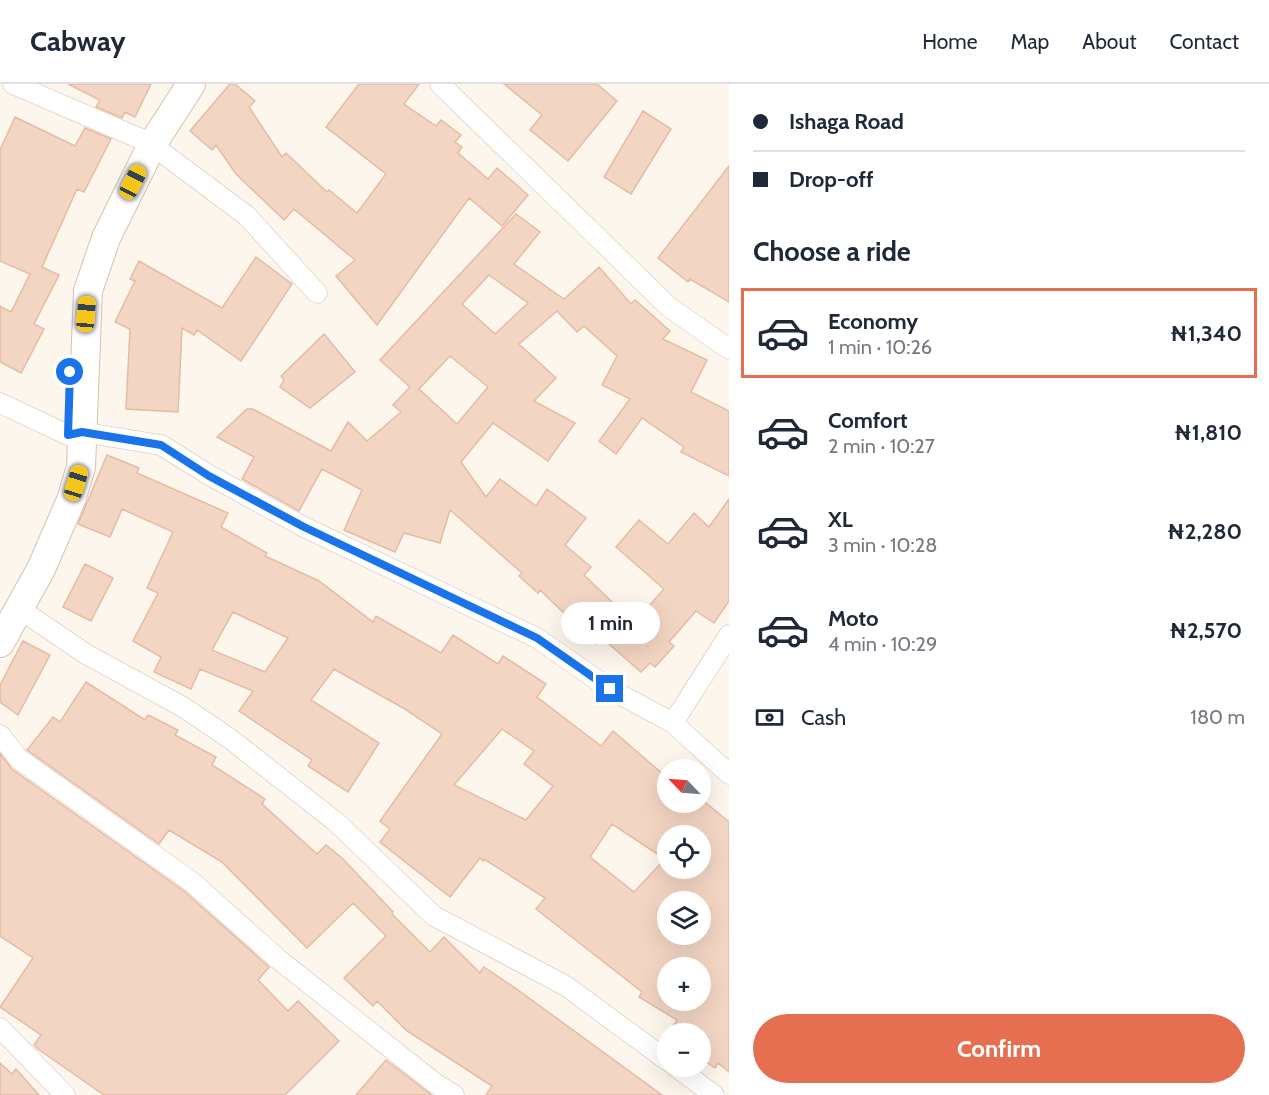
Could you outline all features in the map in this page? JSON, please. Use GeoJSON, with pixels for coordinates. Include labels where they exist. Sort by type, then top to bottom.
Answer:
{"type":"FeatureCollection","features":[{"type":"Feature","properties":{"kind":"main road"},"geometry":{"type":"LineString","coordinates":[[0,643],[9,615],[57,511],[65,487],[75,434],[74,296],[89,249],[176,84]]}},
{"type":"Feature","properties":{"kind":"main road"},"geometry":{"type":"LineString","coordinates":[[146,142],[191,84]]}},
{"type":"Feature","properties":{"kind":"street"},"geometry":{"type":"LineString","coordinates":[[13,84],[146,142],[247,216],[317,293]]}},
{"type":"Feature","properties":{"kind":"street"},"geometry":{"type":"LineString","coordinates":[[440,84],[669,307],[729,349]]}},
{"type":"Feature","properties":{"kind":"street"},"geometry":{"type":"LineString","coordinates":[[0,403],[75,434],[161,445],[209,476],[304,527],[537,638],[610,689],[673,723],[729,774]]}},
{"type":"Feature","properties":{"kind":"street"},"geometry":{"type":"LineString","coordinates":[[9,615],[183,707],[229,738],[336,822],[434,916],[566,986],[657,1053]]}},
{"type":"Feature","properties":{"kind":"street"},"geometry":{"type":"LineString","coordinates":[[673,723],[729,635]]}},
{"type":"Feature","properties":{"kind":"street"},"geometry":{"type":"LineString","coordinates":[[0,735],[19,759],[192,882],[278,959],[436,1084],[454,1095]]}},
{"type":"Feature","properties":{"kind":"street"},"geometry":{"type":"LineString","coordinates":[[0,1028],[65,1095]]}},
{"type":"Feature","properties":{"kind":"street"},"geometry":{"type":"LineString","coordinates":[[690,1077],[714,1095]]}},
{"type":"Feature","properties":{"kind":"building"},"geometry":{"type":"Polygon","coordinates":[[[68,84],[151,84],[135,117],[125,112],[122,118],[96,107],[100,100],[68,84]]]}},
{"type":"Feature","properties":{"kind":"building"},"geometry":{"type":"Polygon","coordinates":[[[230,84],[235,84],[255,101],[249,107],[282,157],[286,153],[327,192],[329,190],[357,213],[386,174],[326,127],[359,84],[419,84],[404,104],[436,126],[441,120],[461,135],[455,142],[462,147],[458,153],[488,179],[497,168],[528,195],[502,226],[469,198],[377,325],[336,276],[355,260],[294,209],[284,220],[236,174],[216,145],[212,150],[190,131],[230,84]]]}},
{"type":"Feature","properties":{"kind":"building"},"geometry":{"type":"Polygon","coordinates":[[[504,84],[597,84],[617,101],[568,161],[530,130],[542,115],[504,84]]]}},
{"type":"Feature","properties":{"kind":"building"},"geometry":{"type":"Polygon","coordinates":[[[643,111],[671,129],[631,194],[604,177],[643,111]]]}},
{"type":"Feature","properties":{"kind":"building"},"geometry":{"type":"Polygon","coordinates":[[[15,117],[75,146],[85,128],[111,139],[84,192],[77,189],[42,267],[59,275],[34,324],[44,329],[21,373],[0,362],[0,306],[11,312],[30,274],[0,261],[0,150],[15,117]]]}},
{"type":"Feature","properties":{"kind":"building"},"geometry":{"type":"Polygon","coordinates":[[[729,166],[729,302],[690,279],[688,282],[658,258],[729,166]]]}},
{"type":"Feature","properties":{"kind":"building"},"geometry":{"type":"Polygon","coordinates":[[[516,214],[540,232],[514,264],[564,299],[599,267],[631,304],[635,300],[670,331],[663,339],[707,360],[691,392],[729,411],[729,476],[681,452],[684,447],[642,418],[616,454],[599,441],[630,399],[602,385],[617,356],[584,326],[577,332],[557,311],[519,344],[556,378],[534,401],[575,423],[548,461],[493,423],[461,462],[486,497],[500,479],[536,506],[547,489],[586,518],[565,545],[591,567],[584,575],[634,623],[664,589],[616,547],[639,520],[668,544],[694,513],[709,527],[729,499],[729,601],[714,623],[696,611],[669,642],[674,646],[655,667],[650,663],[641,672],[602,638],[596,644],[540,590],[538,593],[519,576],[522,573],[450,510],[440,543],[404,533],[395,552],[344,530],[362,490],[322,469],[299,511],[242,479],[254,457],[217,437],[247,409],[253,409],[331,451],[348,422],[367,441],[401,412],[393,405],[410,387],[380,360],[516,214]],[[489,275],[462,304],[495,334],[528,303],[489,275]],[[450,356],[419,389],[457,424],[488,387],[450,356]]]}},
{"type":"Feature","properties":{"kind":"building"},"geometry":{"type":"Polygon","coordinates":[[[256,257],[292,284],[241,361],[197,330],[194,335],[182,328],[178,412],[126,409],[130,329],[115,322],[135,281],[130,279],[139,261],[222,308],[256,257]]]}},
{"type":"Feature","properties":{"kind":"building"},"geometry":{"type":"Polygon","coordinates":[[[324,334],[355,372],[310,408],[280,387],[284,380],[281,376],[324,334]]]}},
{"type":"Feature","properties":{"kind":"building"},"geometry":{"type":"Polygon","coordinates":[[[107,455],[139,468],[137,473],[228,513],[221,527],[267,553],[265,556],[319,581],[373,622],[376,616],[441,653],[453,635],[498,664],[503,656],[546,684],[537,697],[601,746],[613,731],[657,769],[657,813],[711,813],[711,807],[729,822],[729,1072],[718,1063],[715,1068],[711,1065],[711,1023],[675,1023],[677,1020],[662,1011],[711,1011],[711,957],[657,957],[657,1008],[639,997],[642,992],[536,909],[545,898],[484,859],[483,861],[480,858],[450,897],[380,842],[390,829],[380,821],[442,734],[403,708],[334,669],[311,700],[379,743],[348,792],[308,766],[312,760],[239,711],[253,691],[200,669],[191,689],[154,672],[161,657],[133,641],[158,593],[147,588],[173,532],[122,509],[110,537],[78,524],[107,455]],[[233,612],[212,650],[265,672],[288,638],[233,612]],[[502,729],[454,785],[526,820],[553,786],[524,764],[534,751],[502,729]],[[612,824],[590,857],[634,892],[657,868],[657,879],[711,879],[711,825],[657,825],[657,854],[612,824]]]}},
{"type":"Feature","properties":{"kind":"building"},"geometry":{"type":"Polygon","coordinates":[[[85,564],[113,578],[91,621],[63,607],[85,564]]]}},
{"type":"Feature","properties":{"kind":"building"},"geometry":{"type":"Polygon","coordinates":[[[23,641],[50,655],[18,715],[0,702],[0,685],[23,641]]]}},
{"type":"Feature","properties":{"kind":"building"},"geometry":{"type":"Polygon","coordinates":[[[86,682],[145,720],[148,715],[178,730],[175,735],[216,757],[212,765],[265,799],[262,804],[317,854],[326,845],[343,859],[430,952],[444,937],[480,973],[484,967],[662,1095],[486,1095],[492,1086],[407,1031],[377,1001],[373,1006],[344,978],[386,936],[353,903],[307,948],[222,862],[169,830],[159,844],[27,750],[53,717],[60,722],[86,682]]]}},
{"type":"Feature","properties":{"kind":"building"},"geometry":{"type":"Polygon","coordinates":[[[0,754],[12,769],[184,891],[269,967],[258,980],[288,1011],[298,1001],[339,1041],[285,1095],[104,1095],[38,1049],[34,1045],[41,1035],[0,1007],[33,958],[0,936],[0,754]]]}},
{"type":"Feature","properties":{"kind":"building"},"geometry":{"type":"Polygon","coordinates":[[[386,1060],[429,1093],[431,1095],[356,1095],[386,1060]]]}},
{"type":"Feature","properties":{"kind":"building"},"geometry":{"type":"Polygon","coordinates":[[[0,1063],[12,1074],[16,1069],[39,1095],[0,1095],[0,1063]]]}},
{"type":"Feature","properties":{"kind":"route"},"geometry":{"type":"LineString","coordinates":[[70,372],[68,435],[82,432],[161,445],[209,476],[304,527],[537,638],[610,689]]}}]}
